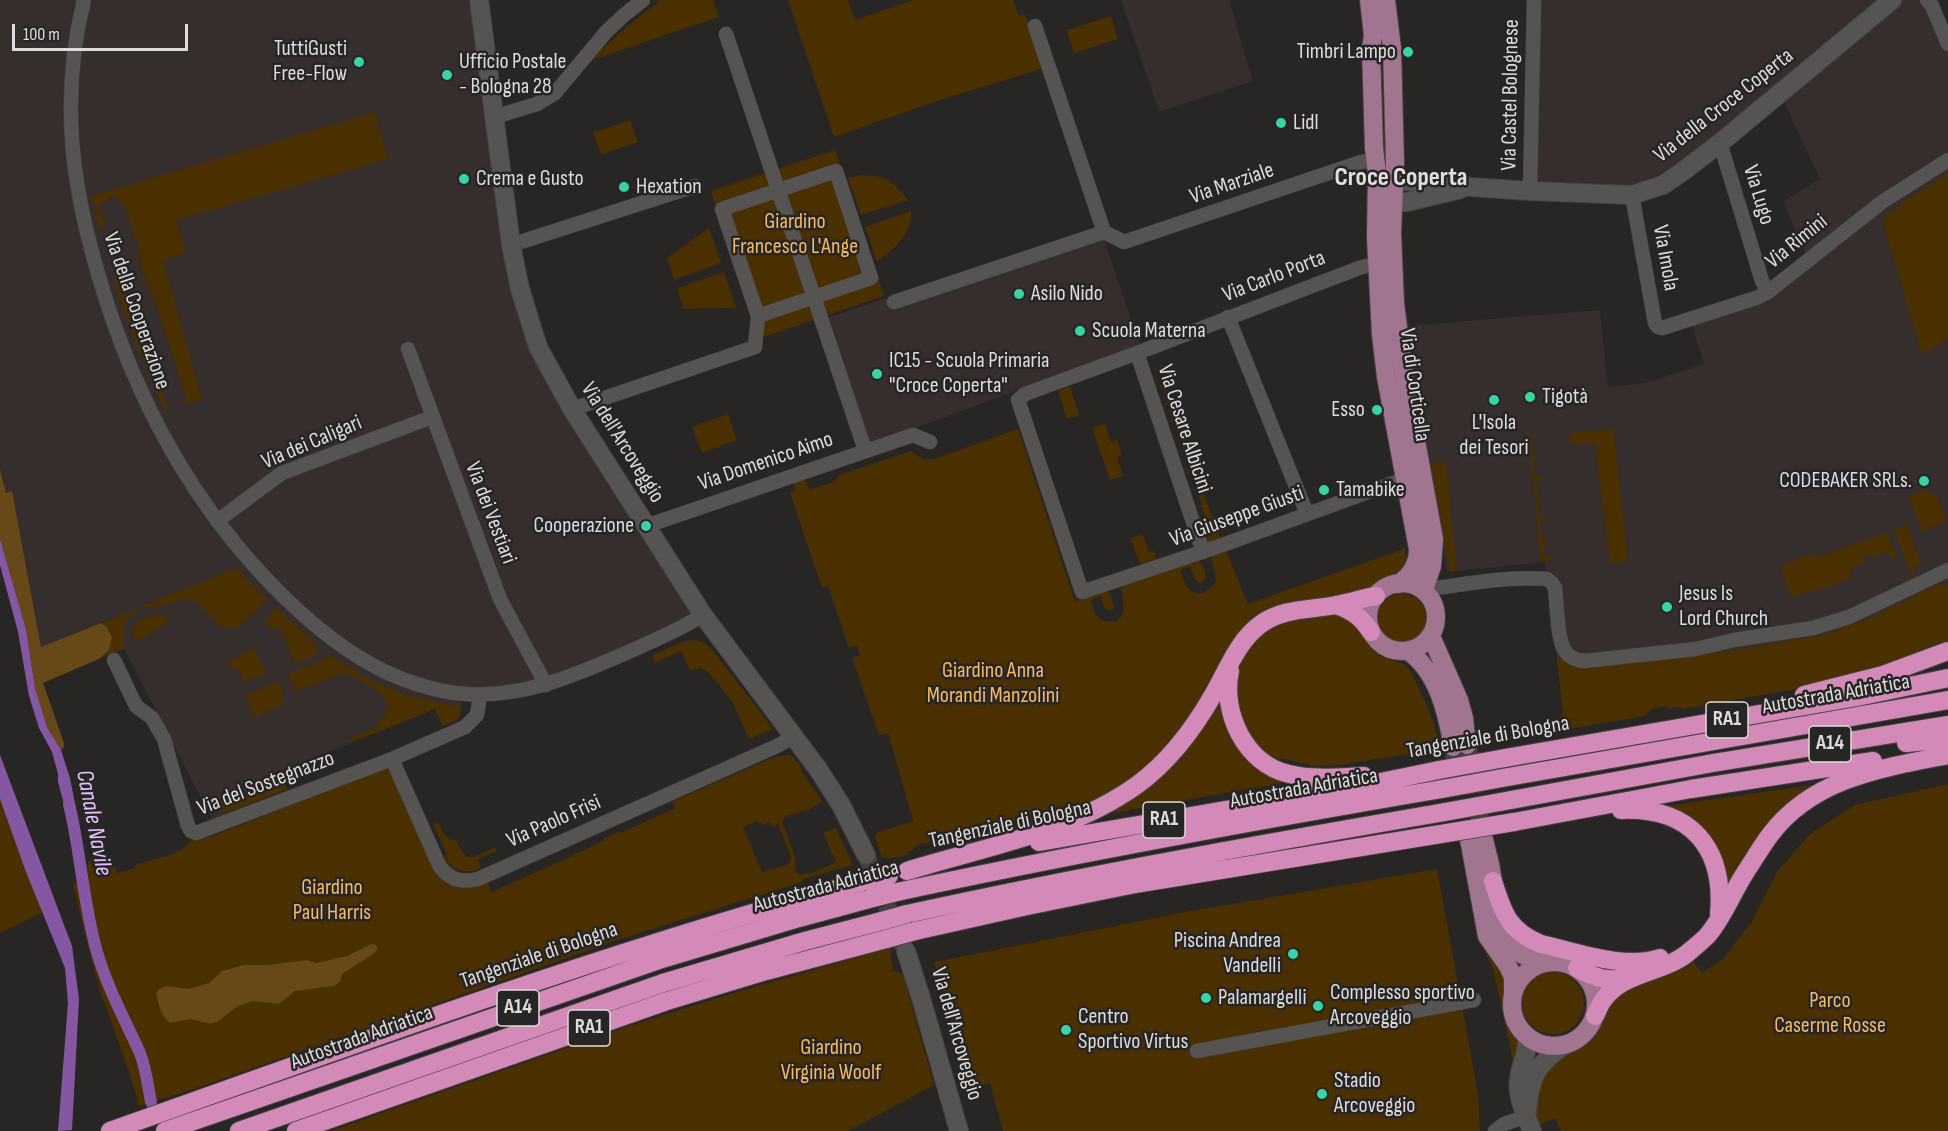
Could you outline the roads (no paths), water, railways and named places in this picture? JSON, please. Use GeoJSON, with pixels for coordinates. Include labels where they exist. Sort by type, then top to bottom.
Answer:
{"type":"FeatureCollection","features":[{"type":"Feature","properties":{"kind":"highway"},"geometry":{"type":"LineString","coordinates":[[898,880],[1051,828],[1125,793],[1157,770],[1176,750],[1197,721],[1245,640],[1253,631],[1272,618],[1298,610],[1376,596]]}},
{"type":"Feature","properties":{"kind":"highway"},"geometry":{"type":"LineString","coordinates":[[1336,605],[1354,612],[1371,632]]}},
{"type":"Feature","properties":{"kind":"highway"},"geometry":{"type":"LineString","coordinates":[[1623,738],[1859,682],[1948,651]]}},
{"type":"Feature","properties":{"kind":"highway"},"geometry":{"type":"LineString","coordinates":[[1233,660],[1228,685],[1233,721],[1247,745],[1267,764],[1289,774],[1326,777],[1433,771]]}},
{"type":"Feature","properties":{"kind":"highway","name":"Tangenziale di Bologna"},"geometry":{"type":"LineString","coordinates":[[110,1131],[668,938],[862,882],[898,880],[1038,842],[1108,828],[1261,804],[1505,758],[1857,697],[1948,678]]}},
{"type":"Feature","properties":{"kind":"highway","name":"Autostrada Adriatica"},"geometry":{"type":"LineString","coordinates":[[168,1130],[649,963],[869,899],[898,880],[1015,867],[1185,834],[1948,700]]}},
{"type":"Feature","properties":{"kind":"highway","name":"Autostrada Adriatica"},"geometry":{"type":"LineString","coordinates":[[239,1131],[663,983],[907,914],[1020,889],[1273,842],[1713,763],[1948,725]]}},
{"type":"Feature","properties":{"kind":"highway"},"geometry":{"type":"LineString","coordinates":[[1713,763],[1948,739]]}},
{"type":"Feature","properties":{"kind":"highway"},"geometry":{"type":"LineString","coordinates":[[1595,1016],[1610,992],[1637,976],[1687,954],[1707,935],[1770,835],[1802,804],[1833,785],[1858,775],[1948,753]]}},
{"type":"Feature","properties":{"kind":"highway","name":"RA1"},"geometry":{"type":"LineString","coordinates":[[296,1131],[667,1001],[766,971],[915,931],[1135,884],[1545,817],[1767,776],[1948,753]]}},
{"type":"Feature","properties":{"kind":"highway"},"geometry":{"type":"LineString","coordinates":[[1545,817],[1634,810],[1656,812],[1676,819],[1690,828],[1713,858],[1719,874],[1719,918]]}},
{"type":"Feature","properties":{"kind":"highway"},"geometry":{"type":"LineString","coordinates":[[1493,881],[1508,921],[1529,939],[1541,944],[1617,962],[1635,963],[1651,961],[1685,950],[1707,935]]}},
{"type":"Feature","properties":{"kind":"highway"},"geometry":{"type":"LineString","coordinates":[[1576,968],[1603,980],[1637,976]]}},
{"type":"Feature","properties":{"kind":"main road","name":"Via di Corticella"},"geometry":{"type":"LineString","coordinates":[[1369,0],[1373,36],[1371,48],[1377,183],[1377,263],[1386,377],[1418,556],[1409,574],[1398,584],[1386,588],[1376,596]]}},
{"type":"Feature","properties":{"kind":"main road","name":"Via di Corticella"},"geometry":{"type":"LineString","coordinates":[[1386,0],[1392,48],[1395,176],[1392,238],[1395,303],[1399,342],[1434,539],[1432,566],[1424,590]]}},
{"type":"Feature","properties":{"kind":"main road"},"geometry":{"type":"LineString","coordinates":[[1376,162],[1395,176]]}},
{"type":"Feature","properties":{"kind":"main road"},"geometry":{"type":"LineString","coordinates":[[1377,183],[1381,195],[1394,202]]}},
{"type":"Feature","properties":{"kind":"main road"},"geometry":{"type":"LineString","coordinates":[[1376,596],[1368,613],[1371,632],[1383,646],[1395,651],[1408,651],[1425,642],[1434,629],[1436,613],[1434,605],[1424,590],[1412,584],[1398,584]]}},
{"type":"Feature","properties":{"kind":"main road"},"geometry":{"type":"LineString","coordinates":[[1408,651],[1421,662],[1430,675],[1460,746],[1464,718],[1459,700],[1431,636]]}},
{"type":"Feature","properties":{"kind":"main road"},"geometry":{"type":"LineString","coordinates":[[1476,837],[1493,881],[1502,933],[1514,949],[1545,963],[1567,963],[1585,975],[1592,984],[1595,994],[1595,1016],[1584,1034],[1565,1045],[1545,1046],[1527,1036],[1515,1022],[1513,977],[1487,936],[1476,837]]}},
{"type":"Feature","properties":{"kind":"main road"},"geometry":{"type":"LineString","coordinates":[[1513,995],[1524,974],[1545,963]]}},
{"type":"Feature","properties":{"kind":"street","name":"Via della Cooperazione"},"geometry":{"type":"LineString","coordinates":[[84,0],[72,67],[69,114],[76,183],[87,238],[112,321],[137,385],[177,462],[217,521],[249,560],[291,604],[352,654],[378,669],[412,683],[480,695],[517,692],[546,685],[606,662],[675,631],[703,615]]}},
{"type":"Feature","properties":{"kind":"street","name":"Via dell'Arcoveggio"},"geometry":{"type":"LineString","coordinates":[[479,0],[511,245],[532,331],[553,377],[646,526],[703,615],[818,769],[841,805],[866,855]]}},
{"type":"Feature","properties":{"kind":"street"},"geometry":{"type":"LineString","coordinates":[[494,117],[537,104],[555,93],[606,32],[643,0]]}},
{"type":"Feature","properties":{"kind":"street","name":"Via Castel Bolognese"},"geometry":{"type":"LineString","coordinates":[[1530,192],[1534,0]]}},
{"type":"Feature","properties":{"kind":"street","name":"Via della Croce Coperta"},"geometry":{"type":"LineString","coordinates":[[1395,176],[1404,181],[1451,183],[1530,192],[1632,195],[1650,190],[1669,181],[1720,143],[1886,5],[1898,0]]}},
{"type":"Feature","properties":{"kind":"street"},"geometry":{"type":"LineString","coordinates":[[1930,2],[1948,44]]}},
{"type":"Feature","properties":{"kind":"street"},"geometry":{"type":"LineString","coordinates":[[894,302],[1104,232],[1035,26]]}},
{"type":"Feature","properties":{"kind":"street","name":"Via Domenico Aimo"},"geometry":{"type":"LineString","coordinates":[[726,34],[865,450]]}},
{"type":"Feature","properties":{"kind":"street","name":"Via Lugo"},"geometry":{"type":"LineString","coordinates":[[1720,143],[1762,281],[1768,292]]}},
{"type":"Feature","properties":{"kind":"street","name":"Via Rimini"},"geometry":{"type":"LineString","coordinates":[[1658,327],[1666,327],[1768,292],[1882,202],[1948,160]]}},
{"type":"Feature","properties":{"kind":"street","name":"Via Marziale"},"geometry":{"type":"LineString","coordinates":[[1104,232],[1124,242],[1358,163],[1376,162]]}},
{"type":"Feature","properties":{"kind":"street"},"geometry":{"type":"LineString","coordinates":[[572,409],[755,347],[758,316],[722,209],[836,171],[872,278],[758,316]]}},
{"type":"Feature","properties":{"kind":"street"},"geometry":{"type":"LineString","coordinates":[[511,245],[696,186]]}},
{"type":"Feature","properties":{"kind":"street","name":"Via della Croce Coperta"},"geometry":{"type":"LineString","coordinates":[[1394,202],[1407,202],[1472,187]]}},
{"type":"Feature","properties":{"kind":"street","name":"Via Imola"},"geometry":{"type":"LineString","coordinates":[[1632,195],[1655,323],[1658,327]]}},
{"type":"Feature","properties":{"kind":"street","name":"Via Carlo Porta"},"geometry":{"type":"LineString","coordinates":[[1082,592],[1019,404],[1019,398],[1228,317],[1377,263]]}},
{"type":"Feature","properties":{"kind":"street"},"geometry":{"type":"LineString","coordinates":[[1228,317],[1307,514]]}},
{"type":"Feature","properties":{"kind":"street","name":"Via dei Vestiari"},"geometry":{"type":"LineString","coordinates":[[408,349],[500,599],[546,685]]}},
{"type":"Feature","properties":{"kind":"street","name":"Via Cesare Albicini"},"geometry":{"type":"LineString","coordinates":[[1137,353],[1203,552]]}},
{"type":"Feature","properties":{"kind":"street","name":"Via dei Caligari"},"geometry":{"type":"LineString","coordinates":[[217,521],[282,473],[432,417]]}},
{"type":"Feature","properties":{"kind":"street","name":"Via Domenico Aimo"},"geometry":{"type":"LineString","coordinates":[[646,526],[913,435],[930,442]]}},
{"type":"Feature","properties":{"kind":"street","name":"Via Giuseppe Giusti"},"geometry":{"type":"LineString","coordinates":[[1082,592],[1203,552],[1393,483],[1405,481]]}},
{"type":"Feature","properties":{"kind":"street"},"geometry":{"type":"LineString","coordinates":[[1424,590],[1504,578],[1550,580],[1555,588],[1564,650],[1572,658],[1584,661],[1696,649],[1734,640],[1813,628],[1849,617],[1948,570]]}},
{"type":"Feature","properties":{"kind":"street","name":"Via del Sostegnazzo"},"geometry":{"type":"LineString","coordinates":[[114,660],[136,706],[152,718],[164,739],[188,826],[193,833],[206,831],[392,759],[465,728],[477,715],[480,695]]}},
{"type":"Feature","properties":{"kind":"street","name":"Via Paolo Frisi"},"geometry":{"type":"LineString","coordinates":[[392,759],[439,865],[448,876],[463,881],[478,879],[795,736]]}},
{"type":"Feature","properties":{"kind":"street","name":"Via dell'Arcoveggio"},"geometry":{"type":"LineString","coordinates":[[906,951],[959,1131]]}},
{"type":"Feature","properties":{"kind":"street"},"geometry":{"type":"LineString","coordinates":[[1197,1051],[1474,1000]]}},
{"type":"Feature","properties":{"kind":"street"},"geometry":{"type":"LineString","coordinates":[[1527,1036],[1518,1087],[1529,1124]]}},
{"type":"Feature","properties":{"kind":"street"},"geometry":{"type":"LineString","coordinates":[[1529,1124],[1530,1091],[1541,1064],[1547,1056],[1565,1045]]}},
{"type":"Feature","properties":{"kind":"street"},"geometry":{"type":"LineString","coordinates":[[1499,1127],[1529,1124]]}},
{"type":"Feature","properties":{"kind":"waterway","name":"Canale Navile"},"geometry":{"type":"LineString","coordinates":[[69,804],[88,916],[97,952],[111,991],[140,1053],[151,1102]]}},
{"type":"Feature","properties":{"kind":"tunnel"},"geometry":{"type":"LineString","coordinates":[[1453,747],[1469,839]]}},
{"type":"Feature","properties":{"kind":"tunnel"},"geometry":{"type":"LineString","coordinates":[[1468,749],[1483,836]]}},
{"type":"Feature","properties":{"kind":"tunnel"},"geometry":{"type":"LineString","coordinates":[[866,855],[905,950]]}},
{"type":"Feature","properties":{"kind":"place","name":"Timbri Lampo"},"geometry":{"type":"Point","coordinates":[1408,52]}},
{"type":"Feature","properties":{"kind":"place","name":"TuttiGusti Free-Flow"},"geometry":{"type":"Point","coordinates":[359,62]}},
{"type":"Feature","properties":{"kind":"place","name":"Ufficio Postale - Bologna 28"},"geometry":{"type":"Point","coordinates":[447,75]}},
{"type":"Feature","properties":{"kind":"place","name":"Lidl"},"geometry":{"type":"Point","coordinates":[1281,123]}},
{"type":"Feature","properties":{"kind":"place","name":"Crema e Gusto"},"geometry":{"type":"Point","coordinates":[464,179]}},
{"type":"Feature","properties":{"kind":"place","name":"Hexation"},"geometry":{"type":"Point","coordinates":[624,187]}},
{"type":"Feature","properties":{"kind":"place","name":"Asilo Nido"},"geometry":{"type":"Point","coordinates":[1019,294]}},
{"type":"Feature","properties":{"kind":"place","name":"Scuola Materna"},"geometry":{"type":"Point","coordinates":[1080,331]}},
{"type":"Feature","properties":{"kind":"place","name":"IC15 - Scuola Primaria \"Croce Coperta\""},"geometry":{"type":"Point","coordinates":[877,374]}},
{"type":"Feature","properties":{"kind":"place","name":"Tigotà"},"geometry":{"type":"Point","coordinates":[1530,397]}},
{"type":"Feature","properties":{"kind":"place","name":"L'Isola dei Tesori"},"geometry":{"type":"Point","coordinates":[1494,400]}},
{"type":"Feature","properties":{"kind":"place","name":"Esso"},"geometry":{"type":"Point","coordinates":[1377,410]}},
{"type":"Feature","properties":{"kind":"place","name":"CODEBAKER SRLs."},"geometry":{"type":"Point","coordinates":[1924,481]}},
{"type":"Feature","properties":{"kind":"place","name":"Tamabike"},"geometry":{"type":"Point","coordinates":[1324,490]}},
{"type":"Feature","properties":{"kind":"place","name":"Cooperazione"},"geometry":{"type":"Point","coordinates":[646,526]}},
{"type":"Feature","properties":{"kind":"place","name":"Jesus Is Lord Church"},"geometry":{"type":"Point","coordinates":[1667,607]}},
{"type":"Feature","properties":{"kind":"place","name":"Piscina Andrea Vandelli"},"geometry":{"type":"Point","coordinates":[1293,954]}},
{"type":"Feature","properties":{"kind":"place","name":"Palamargelli"},"geometry":{"type":"Point","coordinates":[1206,998]}},
{"type":"Feature","properties":{"kind":"place","name":"Complesso sportivo Arcoveggio"},"geometry":{"type":"Point","coordinates":[1318,1006]}},
{"type":"Feature","properties":{"kind":"place","name":"Centro Sportivo Virtus"},"geometry":{"type":"Point","coordinates":[1066,1030]}},
{"type":"Feature","properties":{"kind":"place","name":"Stadio Arcoveggio"},"geometry":{"type":"Point","coordinates":[1322,1094]}},
{"type":"Feature","properties":{"kind":"district","name":"Croce Coperta"},"geometry":{"type":"Point","coordinates":[1401,178]}},
{"type":"Feature","properties":{"kind":"park label","name":"Giardino Francesco L'Ange"},"geometry":{"type":"Point","coordinates":[795,234]}},
{"type":"Feature","properties":{"kind":"park label","name":"Giardino Anna Morandi Manzolini"},"geometry":{"type":"Point","coordinates":[993,684]}},
{"type":"Feature","properties":{"kind":"park label","name":"Giardino Paul Harris"},"geometry":{"type":"Point","coordinates":[332,900]}},
{"type":"Feature","properties":{"kind":"park label","name":"Parco Caserme Rosse"},"geometry":{"type":"Point","coordinates":[1830,1014]}},
{"type":"Feature","properties":{"kind":"park label","name":"Giardino Virginia Woolf"},"geometry":{"type":"Point","coordinates":[831,1060]}}]}
